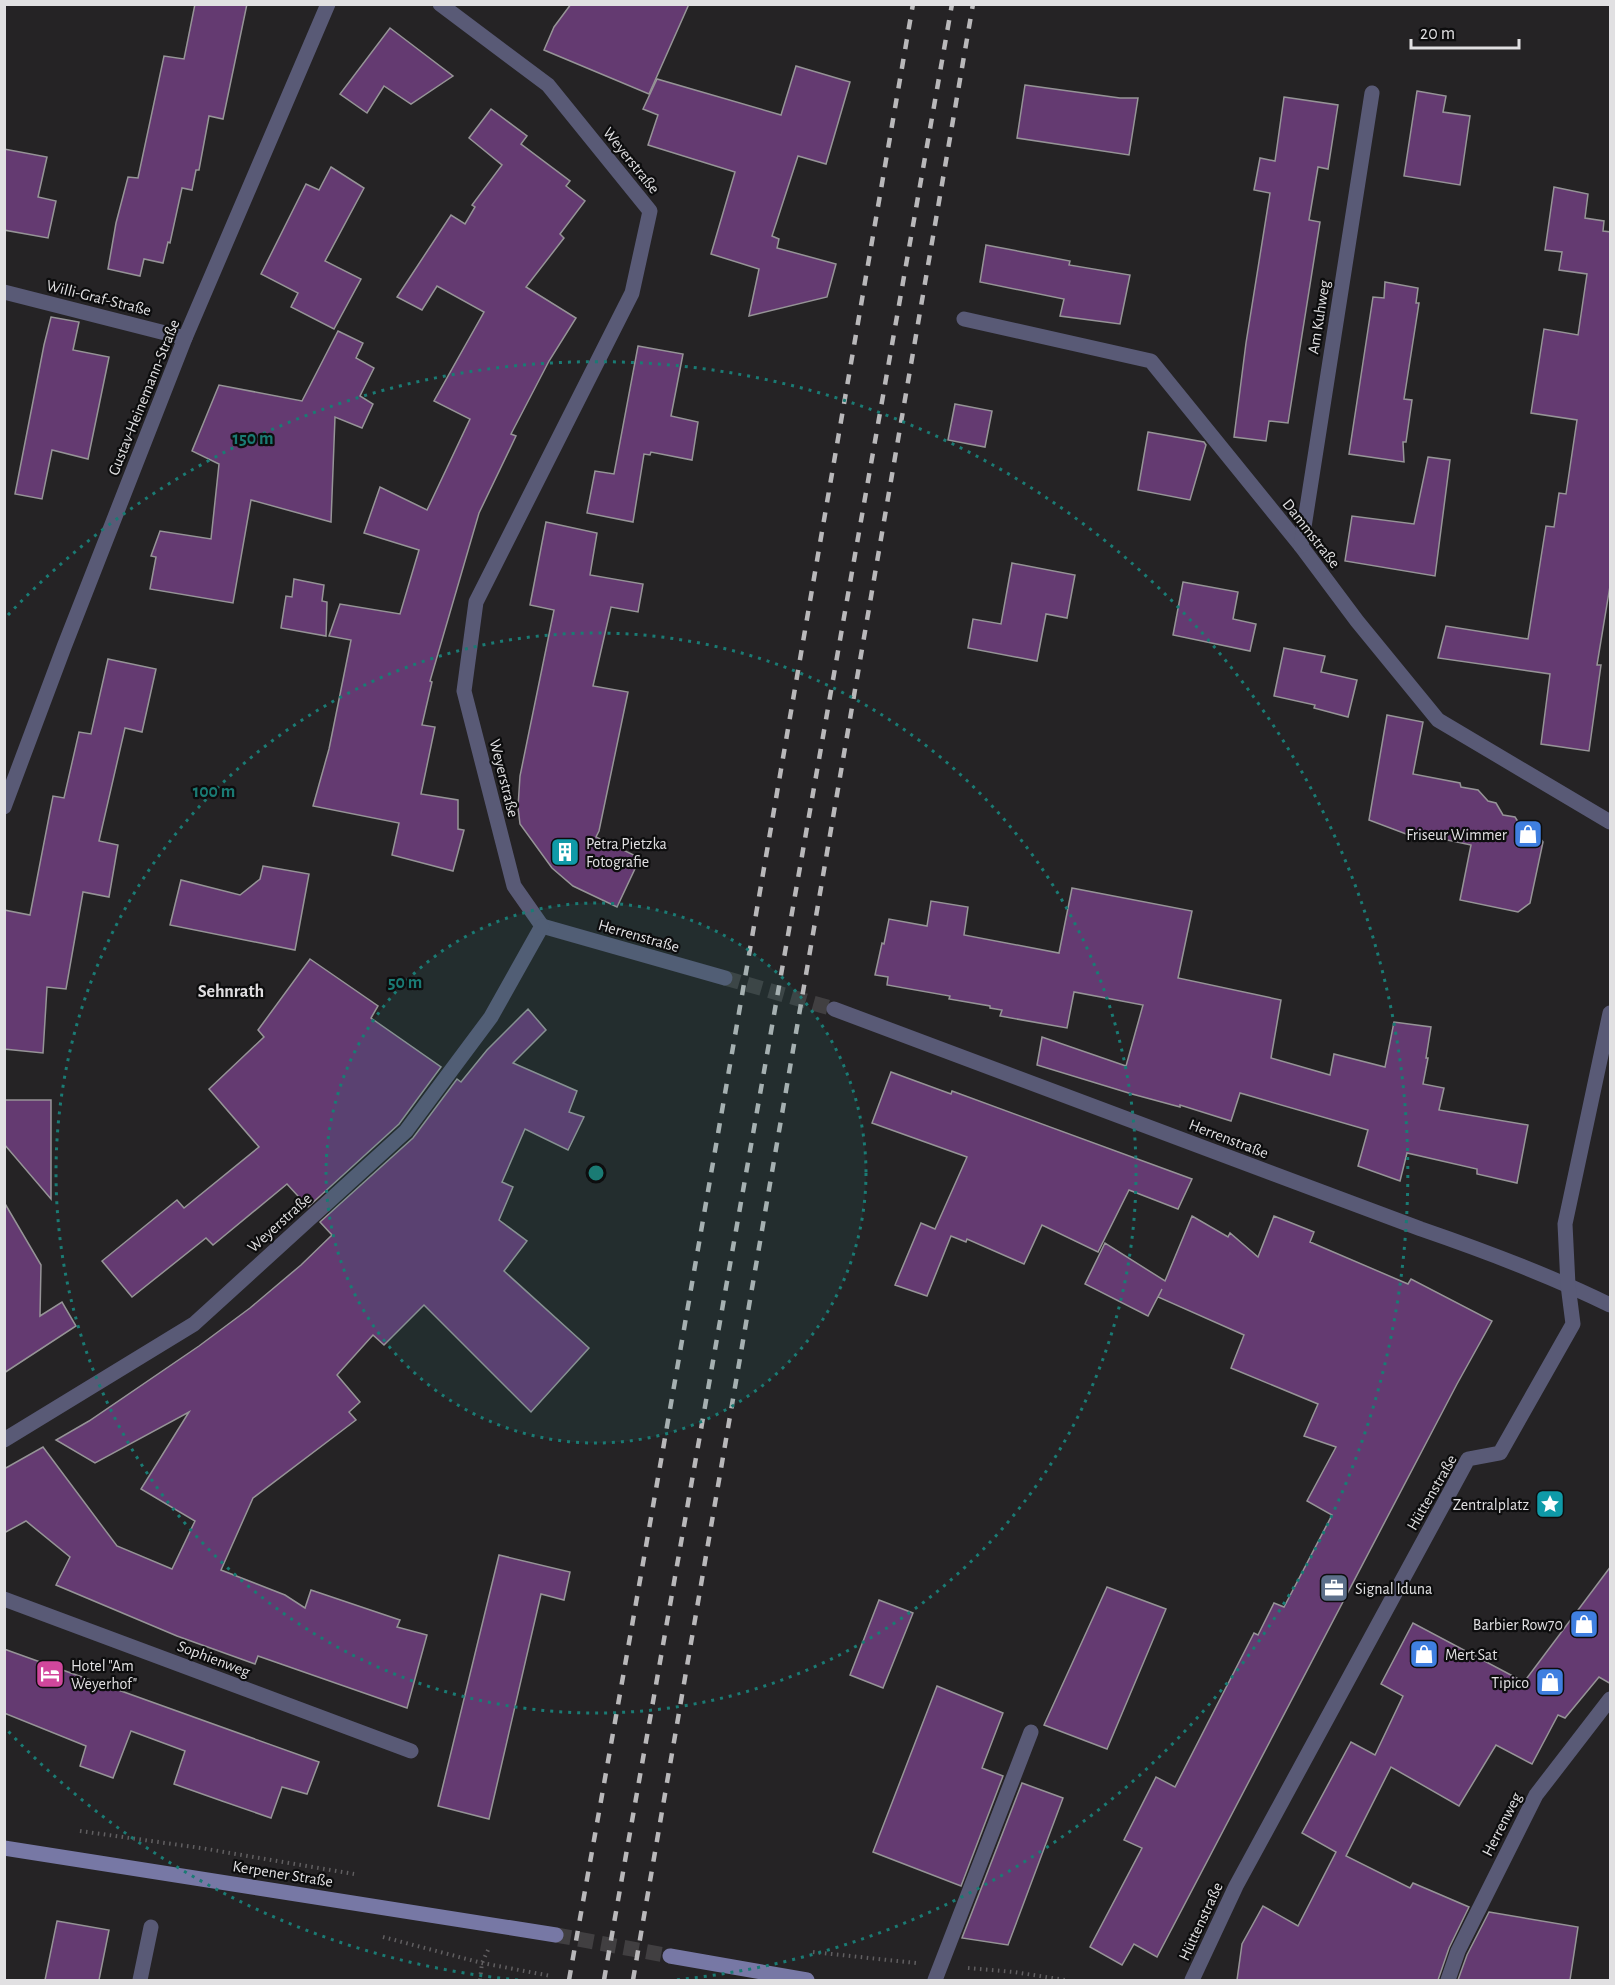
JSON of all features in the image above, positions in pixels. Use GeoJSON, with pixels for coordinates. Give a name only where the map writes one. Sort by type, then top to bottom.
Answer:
{"type":"FeatureCollection","features":[{"type":"Feature","properties":{"kind":"street","name":"Gustav-Heinemann-Straße"},"geometry":{"type":"LineString","coordinates":[[4,807],[185,338],[328,4]]}},
{"type":"Feature","properties":{"kind":"street","name":"Weyerstraße"},"geometry":{"type":"LineString","coordinates":[[4,1440],[194,1324],[406,1131],[491,1017],[542,926],[514,886],[464,691],[476,602],[632,293],[650,211],[548,85],[440,4]]}},
{"type":"Feature","properties":{"kind":"street","name":"Am Kuhweg"},"geometry":{"type":"LineString","coordinates":[[1301,546],[1372,93]]}},
{"type":"Feature","properties":{"kind":"street","name":"Willi-Graf-Straße"},"geometry":{"type":"LineString","coordinates":[[4,292],[185,338]]}},
{"type":"Feature","properties":{"kind":"street","name":"Dammstraße"},"geometry":{"type":"LineString","coordinates":[[964,319],[1151,361],[1438,720],[1611,822]]}},
{"type":"Feature","properties":{"kind":"street","name":"Herrenstraße"},"geometry":{"type":"LineString","coordinates":[[542,926],[726,978]]}},
{"type":"Feature","properties":{"kind":"street","name":"Herrenstraße"},"geometry":{"type":"LineString","coordinates":[[834,1009],[1481,1250],[1611,1305]]}},
{"type":"Feature","properties":{"kind":"street","name":"Hüttenstraße"},"geometry":{"type":"LineString","coordinates":[[1192,1980],[1236,1886],[1468,1460],[1500,1453],[1574,1324],[1568,1285],[1565,1224],[1611,1013]]}},
{"type":"Feature","properties":{"kind":"street","name":"Sophienweg"},"geometry":{"type":"LineString","coordinates":[[4,1599],[411,1751]]}},
{"type":"Feature","properties":{"kind":"street","name":"Herrenweg"},"geometry":{"type":"LineString","coordinates":[[1448,1980],[1458,1951],[1536,1795],[1611,1699]]}},
{"type":"Feature","properties":{"kind":"street"},"geometry":{"type":"LineString","coordinates":[[935,1980],[1031,1732]]}},
{"type":"Feature","properties":{"kind":"street","name":"Kerpener Straße"},"geometry":{"type":"LineString","coordinates":[[4,1848],[556,1935]]}},
{"type":"Feature","properties":{"kind":"street"},"geometry":{"type":"LineString","coordinates":[[140,1980],[151,1927]]}},
{"type":"Feature","properties":{"kind":"street"},"geometry":{"type":"LineString","coordinates":[[670,1956],[807,1980]]}},
{"type":"Feature","properties":{"kind":"path"},"geometry":{"type":"LineString","coordinates":[[807,1952],[1014,1972],[1065,1980]]}},
{"type":"Feature","properties":{"kind":"path"},"geometry":{"type":"LineString","coordinates":[[480,1980],[482,1963],[551,1976]]}},
{"type":"Feature","properties":{"kind":"building"},"geometry":{"type":"Polygon","coordinates":[[[195,4],[247,4],[223,119],[209,116],[199,170],[196,170],[192,190],[182,188],[170,243],[168,242],[163,263],[144,259],[140,276],[108,269],[116,223],[128,177],[138,178],[164,56],[184,59],[195,4]]]}},
{"type":"Feature","properties":{"kind":"building"},"geometry":{"type":"Polygon","coordinates":[[[571,4],[689,4],[649,94],[544,50],[554,27],[571,4]]]}},
{"type":"Feature","properties":{"kind":"building"},"geometry":{"type":"Polygon","coordinates":[[[390,28],[453,76],[411,104],[384,86],[367,113],[340,94],[390,28]]]}},
{"type":"Feature","properties":{"kind":"building"},"geometry":{"type":"Polygon","coordinates":[[[796,66],[850,82],[826,164],[798,156],[772,236],[779,239],[777,248],[836,264],[827,297],[749,316],[759,269],[711,254],[735,172],[648,145],[658,115],[643,109],[657,79],[781,115],[796,66]]]}},
{"type":"Feature","properties":{"kind":"building"},"geometry":{"type":"Polygon","coordinates":[[[1025,85],[1120,98],[1138,98],[1129,155],[1017,138],[1025,85]]]}},
{"type":"Feature","properties":{"kind":"building"},"geometry":{"type":"Polygon","coordinates":[[[1417,91],[1446,96],[1443,112],[1470,116],[1460,185],[1404,176],[1417,91]]]}},
{"type":"Feature","properties":{"kind":"building"},"geometry":{"type":"Polygon","coordinates":[[[1284,97],[1338,105],[1328,169],[1318,167],[1309,220],[1320,222],[1288,423],[1269,421],[1266,441],[1234,437],[1246,343],[1270,193],[1254,190],[1260,158],[1275,161],[1284,97]]]}},
{"type":"Feature","properties":{"kind":"building"},"geometry":{"type":"Polygon","coordinates":[[[491,109],[527,136],[521,144],[570,181],[566,186],[585,201],[560,234],[564,238],[526,287],[576,318],[549,361],[511,434],[516,436],[479,513],[430,681],[432,682],[422,725],[435,727],[421,794],[458,800],[458,829],[464,830],[453,871],[392,855],[399,823],[313,806],[329,749],[351,640],[329,636],[340,604],[400,614],[419,550],[364,533],[380,487],[427,510],[470,419],[434,401],[484,312],[437,286],[422,310],[397,297],[451,215],[465,224],[475,207],[472,205],[502,165],[469,138],[491,109]]]}},
{"type":"Feature","properties":{"kind":"building"},"geometry":{"type":"Polygon","coordinates":[[[4,149],[47,157],[38,197],[56,201],[48,238],[4,230],[4,149]]]}},
{"type":"Feature","properties":{"kind":"building"},"geometry":{"type":"Polygon","coordinates":[[[331,167],[364,188],[325,261],[361,279],[334,329],[291,307],[298,293],[261,274],[306,184],[319,190],[331,167]]]}},
{"type":"Feature","properties":{"kind":"building"},"geometry":{"type":"Polygon","coordinates":[[[1554,187],[1588,194],[1585,218],[1604,221],[1603,231],[1611,232],[1611,580],[1597,665],[1601,665],[1589,751],[1541,744],[1550,674],[1438,658],[1446,626],[1528,639],[1546,526],[1554,527],[1559,493],[1566,494],[1577,420],[1531,413],[1544,329],[1578,335],[1587,274],[1559,270],[1562,252],[1545,250],[1554,187]]]}},
{"type":"Feature","properties":{"kind":"building"},"geometry":{"type":"Polygon","coordinates":[[[986,245],[1070,261],[1069,265],[1130,275],[1120,324],[1060,316],[1064,299],[980,282],[986,245]]]}},
{"type":"Feature","properties":{"kind":"building"},"geometry":{"type":"Polygon","coordinates":[[[1385,282],[1418,288],[1416,303],[1419,303],[1404,399],[1412,400],[1406,442],[1403,442],[1404,462],[1349,454],[1373,297],[1384,298],[1385,282]]]}},
{"type":"Feature","properties":{"kind":"building"},"geometry":{"type":"Polygon","coordinates":[[[51,317],[79,322],[73,350],[109,357],[88,459],[52,450],[42,499],[15,494],[51,317]]]}},
{"type":"Feature","properties":{"kind":"building"},"geometry":{"type":"Polygon","coordinates":[[[338,331],[363,343],[356,358],[374,368],[360,396],[373,404],[362,428],[335,417],[331,522],[251,500],[233,603],[150,589],[156,557],[151,556],[160,531],[211,539],[219,464],[192,451],[219,385],[302,401],[338,331]]]}},
{"type":"Feature","properties":{"kind":"building"},"geometry":{"type":"Polygon","coordinates":[[[638,346],[683,354],[671,416],[698,422],[692,460],[651,452],[650,455],[644,454],[633,522],[587,513],[595,471],[614,474],[638,346]]]}},
{"type":"Feature","properties":{"kind":"building"},"geometry":{"type":"Polygon","coordinates":[[[955,404],[992,411],[985,447],[948,440],[955,404]]]}},
{"type":"Feature","properties":{"kind":"building"},"geometry":{"type":"Polygon","coordinates":[[[1148,432],[1204,442],[1206,445],[1190,500],[1138,490],[1148,432]]]}},
{"type":"Feature","properties":{"kind":"building"},"geometry":{"type":"Polygon","coordinates":[[[1428,457],[1450,460],[1435,576],[1345,561],[1352,516],[1414,524],[1428,457]]]}},
{"type":"Feature","properties":{"kind":"building"},"geometry":{"type":"Polygon","coordinates":[[[546,522],[597,533],[590,575],[643,584],[638,612],[611,607],[593,686],[628,692],[596,837],[640,858],[617,907],[573,886],[552,868],[520,824],[518,807],[520,776],[554,610],[530,605],[546,522]]]}},
{"type":"Feature","properties":{"kind":"building"},"geometry":{"type":"Polygon","coordinates":[[[1012,563],[1075,575],[1067,618],[1046,614],[1037,661],[968,648],[973,619],[1001,624],[1012,563]]]}},
{"type":"Feature","properties":{"kind":"building"},"geometry":{"type":"Polygon","coordinates":[[[294,579],[324,585],[322,601],[327,602],[326,636],[281,628],[286,596],[292,597],[294,579]]]}},
{"type":"Feature","properties":{"kind":"building"},"geometry":{"type":"Polygon","coordinates":[[[1183,582],[1238,592],[1233,619],[1256,624],[1250,651],[1173,635],[1183,582]]]}},
{"type":"Feature","properties":{"kind":"building"},"geometry":{"type":"Polygon","coordinates":[[[1284,648],[1325,656],[1321,672],[1357,680],[1348,717],[1314,708],[1315,705],[1274,696],[1284,648]]]}},
{"type":"Feature","properties":{"kind":"building"},"geometry":{"type":"Polygon","coordinates":[[[108,659],[156,669],[142,732],[125,728],[99,841],[118,845],[109,897],[83,892],[66,989],[47,987],[43,1053],[4,1049],[4,910],[30,915],[53,796],[64,798],[79,732],[91,734],[108,659]]]}},
{"type":"Feature","properties":{"kind":"building"},"geometry":{"type":"Polygon","coordinates":[[[1387,715],[1423,722],[1413,774],[1460,783],[1461,787],[1478,790],[1488,801],[1496,803],[1503,815],[1515,817],[1522,828],[1534,830],[1543,842],[1530,903],[1518,912],[1460,900],[1471,845],[1424,835],[1414,837],[1369,820],[1387,715]]]}},
{"type":"Feature","properties":{"kind":"building"},"geometry":{"type":"Polygon","coordinates":[[[263,866],[309,874],[295,950],[170,925],[181,880],[240,895],[260,879],[263,866]]]}},
{"type":"Feature","properties":{"kind":"building"},"geometry":{"type":"Polygon","coordinates":[[[1072,888],[1192,911],[1178,978],[1281,1000],[1271,1058],[1330,1075],[1334,1054],[1385,1067],[1394,1022],[1431,1027],[1423,1084],[1444,1088],[1439,1110],[1528,1125],[1517,1183],[1477,1174],[1477,1169],[1407,1153],[1400,1181],[1358,1166],[1368,1130],[1240,1093],[1231,1121],[1037,1065],[1042,1037],[1126,1066],[1143,1005],[1074,992],[1067,1028],[1000,1016],[1002,1010],[949,999],[950,996],[887,985],[888,977],[875,975],[889,919],[927,926],[931,901],[968,907],[964,935],[1059,953],[1072,888]]]}},
{"type":"Feature","properties":{"kind":"building"},"geometry":{"type":"Polygon","coordinates":[[[310,959],[378,1006],[371,1018],[441,1067],[399,1124],[308,1207],[287,1184],[213,1245],[206,1238],[132,1297],[102,1261],[177,1200],[184,1208],[259,1147],[209,1089],[264,1037],[258,1030],[310,959]]]}},
{"type":"Feature","properties":{"kind":"building"},"geometry":{"type":"Polygon","coordinates":[[[528,1009],[546,1030],[513,1063],[577,1091],[569,1112],[584,1117],[568,1150],[525,1129],[502,1182],[513,1187],[499,1220],[527,1241],[504,1271],[589,1348],[531,1412],[424,1305],[384,1345],[373,1335],[337,1375],[360,1402],[349,1412],[356,1420],[253,1498],[221,1570],[285,1595],[305,1608],[311,1590],[400,1620],[397,1627],[427,1635],[407,1708],[258,1656],[255,1664],[177,1636],[56,1585],[70,1557],[26,1521],[4,1533],[4,1469],[43,1447],[117,1546],[172,1569],[195,1521],[141,1489],[189,1412],[95,1463],[56,1440],[89,1421],[199,1346],[250,1308],[301,1265],[332,1235],[320,1222],[413,1138],[457,1079],[461,1082],[487,1050],[528,1009]]]}},
{"type":"Feature","properties":{"kind":"building"},"geometry":{"type":"Polygon","coordinates":[[[891,1072],[951,1094],[952,1091],[1192,1179],[1178,1209],[1129,1190],[1098,1252],[1042,1225],[1024,1264],[967,1239],[966,1242],[951,1236],[927,1296],[895,1285],[921,1223],[935,1229],[967,1157],[872,1123],[891,1072]]]}},
{"type":"Feature","properties":{"kind":"building"},"geometry":{"type":"Polygon","coordinates":[[[4,1100],[51,1100],[51,1199],[4,1144],[4,1100]]]}},
{"type":"Feature","properties":{"kind":"building"},"geometry":{"type":"Polygon","coordinates":[[[4,1202],[41,1265],[40,1316],[62,1302],[76,1326],[4,1373],[4,1202]]]}},
{"type":"Feature","properties":{"kind":"building"},"geometry":{"type":"Polygon","coordinates":[[[1192,1216],[1228,1237],[1230,1233],[1258,1257],[1274,1216],[1314,1232],[1310,1242],[1408,1284],[1411,1279],[1492,1321],[1157,1957],[1134,1944],[1122,1965],[1090,1947],[1142,1848],[1124,1840],[1156,1777],[1175,1787],[1254,1633],[1258,1635],[1274,1603],[1284,1607],[1332,1515],[1307,1501],[1336,1447],[1304,1436],[1318,1404],[1231,1368],[1244,1335],[1158,1297],[1162,1289],[1148,1316],[1085,1284],[1105,1243],[1165,1281],[1192,1216]]]}},
{"type":"Feature","properties":{"kind":"building"},"geometry":{"type":"Polygon","coordinates":[[[499,1555],[570,1572],[564,1600],[541,1594],[489,1819],[438,1806],[499,1555]]]}},
{"type":"Feature","properties":{"kind":"building"},"geometry":{"type":"Polygon","coordinates":[[[1611,1566],[1611,1684],[1599,1677],[1565,1718],[1558,1715],[1532,1764],[1496,1745],[1459,1806],[1391,1767],[1346,1856],[1410,1888],[1413,1883],[1469,1907],[1449,1948],[1438,1980],[1237,1980],[1242,1944],[1263,1906],[1298,1926],[1336,1852],[1302,1833],[1351,1742],[1375,1755],[1403,1696],[1381,1684],[1413,1623],[1524,1682],[1611,1566]]]}},
{"type":"Feature","properties":{"kind":"building"},"geometry":{"type":"Polygon","coordinates":[[[1107,1587],[1166,1609],[1107,1749],[1044,1725],[1107,1587]]]}},
{"type":"Feature","properties":{"kind":"building"},"geometry":{"type":"Polygon","coordinates":[[[879,1600],[913,1613],[883,1688],[850,1675],[879,1600]]]}},
{"type":"Feature","properties":{"kind":"building"},"geometry":{"type":"Polygon","coordinates":[[[4,1649],[319,1762],[307,1794],[282,1787],[271,1818],[174,1784],[185,1751],[131,1731],[113,1778],[80,1766],[86,1746],[4,1713],[4,1649]]]}},
{"type":"Feature","properties":{"kind":"building"},"geometry":{"type":"Polygon","coordinates":[[[937,1686],[1003,1713],[982,1768],[1003,1776],[961,1886],[873,1852],[937,1686]]]}},
{"type":"Feature","properties":{"kind":"building"},"geometry":{"type":"Polygon","coordinates":[[[1022,1783],[1063,1798],[1008,1945],[962,1938],[1022,1783]]]}},
{"type":"Feature","properties":{"kind":"building"},"geometry":{"type":"Polygon","coordinates":[[[1489,1912],[1578,1927],[1570,1980],[1458,1980],[1467,1955],[1489,1912]]]}},
{"type":"Feature","properties":{"kind":"building"},"geometry":{"type":"Polygon","coordinates":[[[57,1921],[109,1930],[99,1980],[45,1980],[57,1921]]]}},
{"type":"Feature","properties":{"kind":"tunnel"},"geometry":{"type":"LineString","coordinates":[[725,978],[834,1009]]}},
{"type":"Feature","properties":{"kind":"tunnel"},"geometry":{"type":"LineString","coordinates":[[556,1935],[670,1956]]}},
{"type":"Feature","properties":{"kind":"railway"},"geometry":{"type":"LineString","coordinates":[[569,1980],[700,1239],[913,4]]}},
{"type":"Feature","properties":{"kind":"railway"},"geometry":{"type":"LineString","coordinates":[[604,1980],[952,4]]}},
{"type":"Feature","properties":{"kind":"railway"},"geometry":{"type":"LineString","coordinates":[[633,1980],[973,4]]}},
{"type":"Feature","properties":{"kind":"place","name":"Friseur Wimmer"},"geometry":{"type":"Point","coordinates":[1528,834]}},
{"type":"Feature","properties":{"kind":"place","name":"Petra Pietzka Fotografie"},"geometry":{"type":"Point","coordinates":[565,852]}},
{"type":"Feature","properties":{"kind":"place","name":"Zentralplatz"},"geometry":{"type":"Point","coordinates":[1550,1504]}},
{"type":"Feature","properties":{"kind":"place","name":"Signal Iduna"},"geometry":{"type":"Point","coordinates":[1334,1588]}},
{"type":"Feature","properties":{"kind":"place","name":"Barbier Row70"},"geometry":{"type":"Point","coordinates":[1584,1624]}},
{"type":"Feature","properties":{"kind":"place","name":"Mert Sat"},"geometry":{"type":"Point","coordinates":[1424,1654]}},
{"type":"Feature","properties":{"kind":"place","name":"Hotel \"Am Weyerhof\""},"geometry":{"type":"Point","coordinates":[50,1674]}},
{"type":"Feature","properties":{"kind":"place","name":"Tipico"},"geometry":{"type":"Point","coordinates":[1550,1682]}},
{"type":"Feature","properties":{"kind":"district","name":"Sehnrath"},"geometry":{"type":"Point","coordinates":[231,991]}}]}
